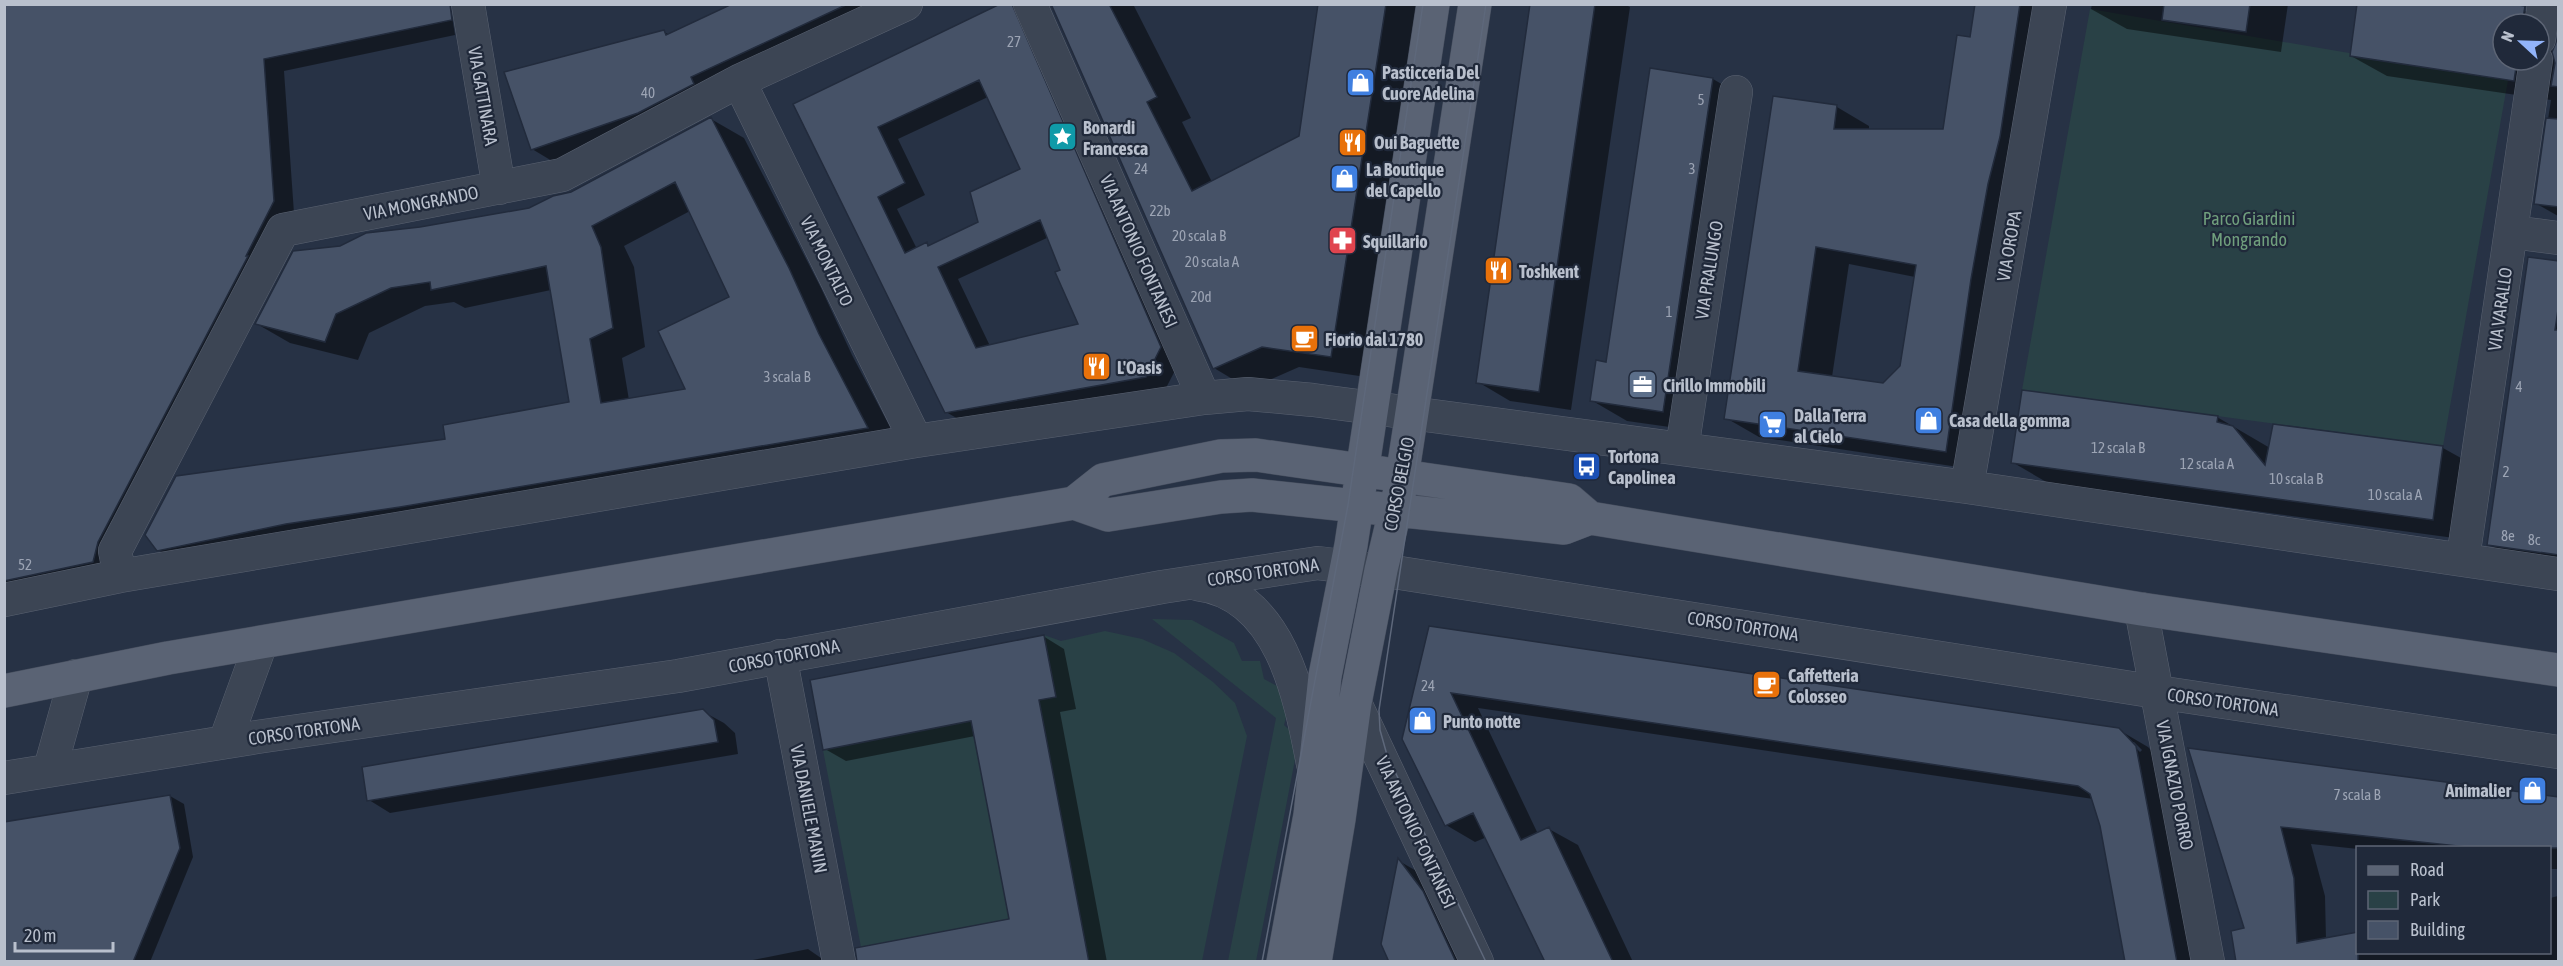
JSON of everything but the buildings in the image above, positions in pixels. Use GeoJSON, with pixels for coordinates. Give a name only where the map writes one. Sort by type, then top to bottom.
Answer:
{"type":"FeatureCollection","features":[{"type":"Feature","properties":{"kind":"main road","name":"CORSO BELGIO"},"geometry":{"type":"LineString","coordinates":[[1283,962],[1310,815],[1326,676],[1348,565],[1433,4]]}},
{"type":"Feature","properties":{"kind":"main road","name":"CORSO BELGIO"},"geometry":{"type":"LineString","coordinates":[[1315,962],[1339,819],[1355,703],[1402,476],[1475,4]]}},
{"type":"Feature","properties":{"kind":"main road"},"geometry":{"type":"LineString","coordinates":[[4,691],[261,643],[1074,503],[1103,480],[1221,456],[1256,455],[1569,500],[1590,518]]}},
{"type":"Feature","properties":{"kind":"main road"},"geometry":{"type":"LineString","coordinates":[[1074,503],[1108,515],[1164,508],[1221,497],[1252,495],[1564,528],[1590,518],[2141,609],[2559,670]]}},
{"type":"Feature","properties":{"kind":"street","name":"VIA GATTINARA"},"geometry":{"type":"LineString","coordinates":[[468,4],[499,188]]}},
{"type":"Feature","properties":{"kind":"street","name":"VIA MONGRANDO"},"geometry":{"type":"LineString","coordinates":[[120,576],[115,551],[283,230],[562,175],[739,81],[906,4]]}},
{"type":"Feature","properties":{"kind":"street","name":"VIA ANTONIO FONTANESI"},"geometry":{"type":"LineString","coordinates":[[1030,4],[1204,398]]}},
{"type":"Feature","properties":{"kind":"street","name":"VIA OROPA"},"geometry":{"type":"LineString","coordinates":[[1967,487],[2050,4]]}},
{"type":"Feature","properties":{"kind":"street","name":"VIA VARALLO"},"geometry":{"type":"LineString","coordinates":[[2463,558],[2534,72]]}},
{"type":"Feature","properties":{"kind":"street","name":"VIA MONTALTO"},"geometry":{"type":"LineString","coordinates":[[739,81],[916,441]]}},
{"type":"Feature","properties":{"kind":"street","name":"VIA PRALUNGO"},"geometry":{"type":"LineString","coordinates":[[1682,449],[1736,92]]}},
{"type":"Feature","properties":{"kind":"street"},"geometry":{"type":"LineString","coordinates":[[2511,232],[2559,237]]}},
{"type":"Feature","properties":{"kind":"street"},"geometry":{"type":"LineString","coordinates":[[4,600],[120,576],[916,441],[1204,398],[1248,394],[1296,398],[1967,487],[2463,558],[2559,574]]}},
{"type":"Feature","properties":{"kind":"street","name":"CORSO TORTONA"},"geometry":{"type":"LineString","coordinates":[[4,778],[225,742],[678,676],[780,656],[1318,562],[2559,752]]}},
{"type":"Feature","properties":{"kind":"street"},"geometry":{"type":"LineString","coordinates":[[1190,583],[1211,586],[1238,598],[1267,627],[1294,679],[1314,774]]}},
{"type":"Feature","properties":{"kind":"street","name":"VIA IGNAZIO PORRO"},"geometry":{"type":"LineString","coordinates":[[2141,609],[2208,962]]}},
{"type":"Feature","properties":{"kind":"street"},"geometry":{"type":"LineString","coordinates":[[225,742],[261,643]]}},
{"type":"Feature","properties":{"kind":"street","name":"VIA DANIELE MANIN"},"geometry":{"type":"LineString","coordinates":[[780,656],[839,962]]}},
{"type":"Feature","properties":{"kind":"street"},"geometry":{"type":"LineString","coordinates":[[51,769],[76,676]]}},
{"type":"Feature","properties":{"kind":"street","name":"VIA ANTONIO FONTANESI"},"geometry":{"type":"LineString","coordinates":[[1355,703],[1476,962]]}},
{"type":"Feature","properties":{"kind":"green space","name":"Parco Giardini Mongrando"},"geometry":{"type":"Polygon","coordinates":[[[2090,9],[2508,80],[2443,446],[2022,390],[2090,9]]]}},
{"type":"Feature","properties":{"kind":"green space"},"geometry":{"type":"Polygon","coordinates":[[[1152,619],[1192,620],[1234,643],[1242,661],[1260,661],[1264,679],[1277,686],[1289,706],[1284,725],[1299,739],[1256,961],[1228,961],[1276,718],[1152,619]]]}},
{"type":"Feature","properties":{"kind":"green space"},"geometry":{"type":"Polygon","coordinates":[[[1105,631],[1142,639],[1174,653],[1213,682],[1235,703],[1247,736],[1202,961],[1089,961],[1039,700],[1056,697],[1044,635],[1061,641],[1105,631]]]}},
{"type":"Feature","properties":{"kind":"green space"},"geometry":{"type":"Polygon","coordinates":[[[969,712],[1009,919],[861,947],[823,750],[969,712]]]}},
{"type":"Feature","properties":{"kind":"tram line"},"geometry":{"type":"LineString","coordinates":[[1262,962],[1348,505],[1423,4]]}},
{"type":"Feature","properties":{"kind":"tram line"},"geometry":{"type":"LineString","coordinates":[[1486,4],[1379,710],[1380,730],[1387,755],[1486,962]]}},
{"type":"Feature","properties":{"kind":"place","name":"Pasticceria Del Cuore Adelina"},"geometry":{"type":"Point","coordinates":[1361,82]}},
{"type":"Feature","properties":{"kind":"place","name":"Bonardi Francesca"},"geometry":{"type":"Point","coordinates":[1062,137]}},
{"type":"Feature","properties":{"kind":"place","name":"Oui Baguette"},"geometry":{"type":"Point","coordinates":[1353,142]}},
{"type":"Feature","properties":{"kind":"place","name":"La Boutique del Capello"},"geometry":{"type":"Point","coordinates":[1345,179]}},
{"type":"Feature","properties":{"kind":"place","name":"Squillario"},"geometry":{"type":"Point","coordinates":[1342,241]}},
{"type":"Feature","properties":{"kind":"place","name":"Toshkent"},"geometry":{"type":"Point","coordinates":[1498,271]}},
{"type":"Feature","properties":{"kind":"place","name":"Fiorio dal 1780"},"geometry":{"type":"Point","coordinates":[1304,339]}},
{"type":"Feature","properties":{"kind":"place","name":"L'Oasis"},"geometry":{"type":"Point","coordinates":[1096,367]}},
{"type":"Feature","properties":{"kind":"place","name":"Cirillo Immobili"},"geometry":{"type":"Point","coordinates":[1642,385]}},
{"type":"Feature","properties":{"kind":"place","name":"Casa della gomma"},"geometry":{"type":"Point","coordinates":[1928,420]}},
{"type":"Feature","properties":{"kind":"place","name":"Dalla Terra al Cielo"},"geometry":{"type":"Point","coordinates":[1773,425]}},
{"type":"Feature","properties":{"kind":"place","name":"Tortona Capolinea"},"geometry":{"type":"Point","coordinates":[1587,466]}},
{"type":"Feature","properties":{"kind":"place","name":"Caffetteria Colosseo"},"geometry":{"type":"Point","coordinates":[1767,685]}},
{"type":"Feature","properties":{"kind":"place","name":"Punto notte"},"geometry":{"type":"Point","coordinates":[1422,721]}},
{"type":"Feature","properties":{"kind":"place","name":"Animalier"},"geometry":{"type":"Point","coordinates":[2532,790]}}]}
